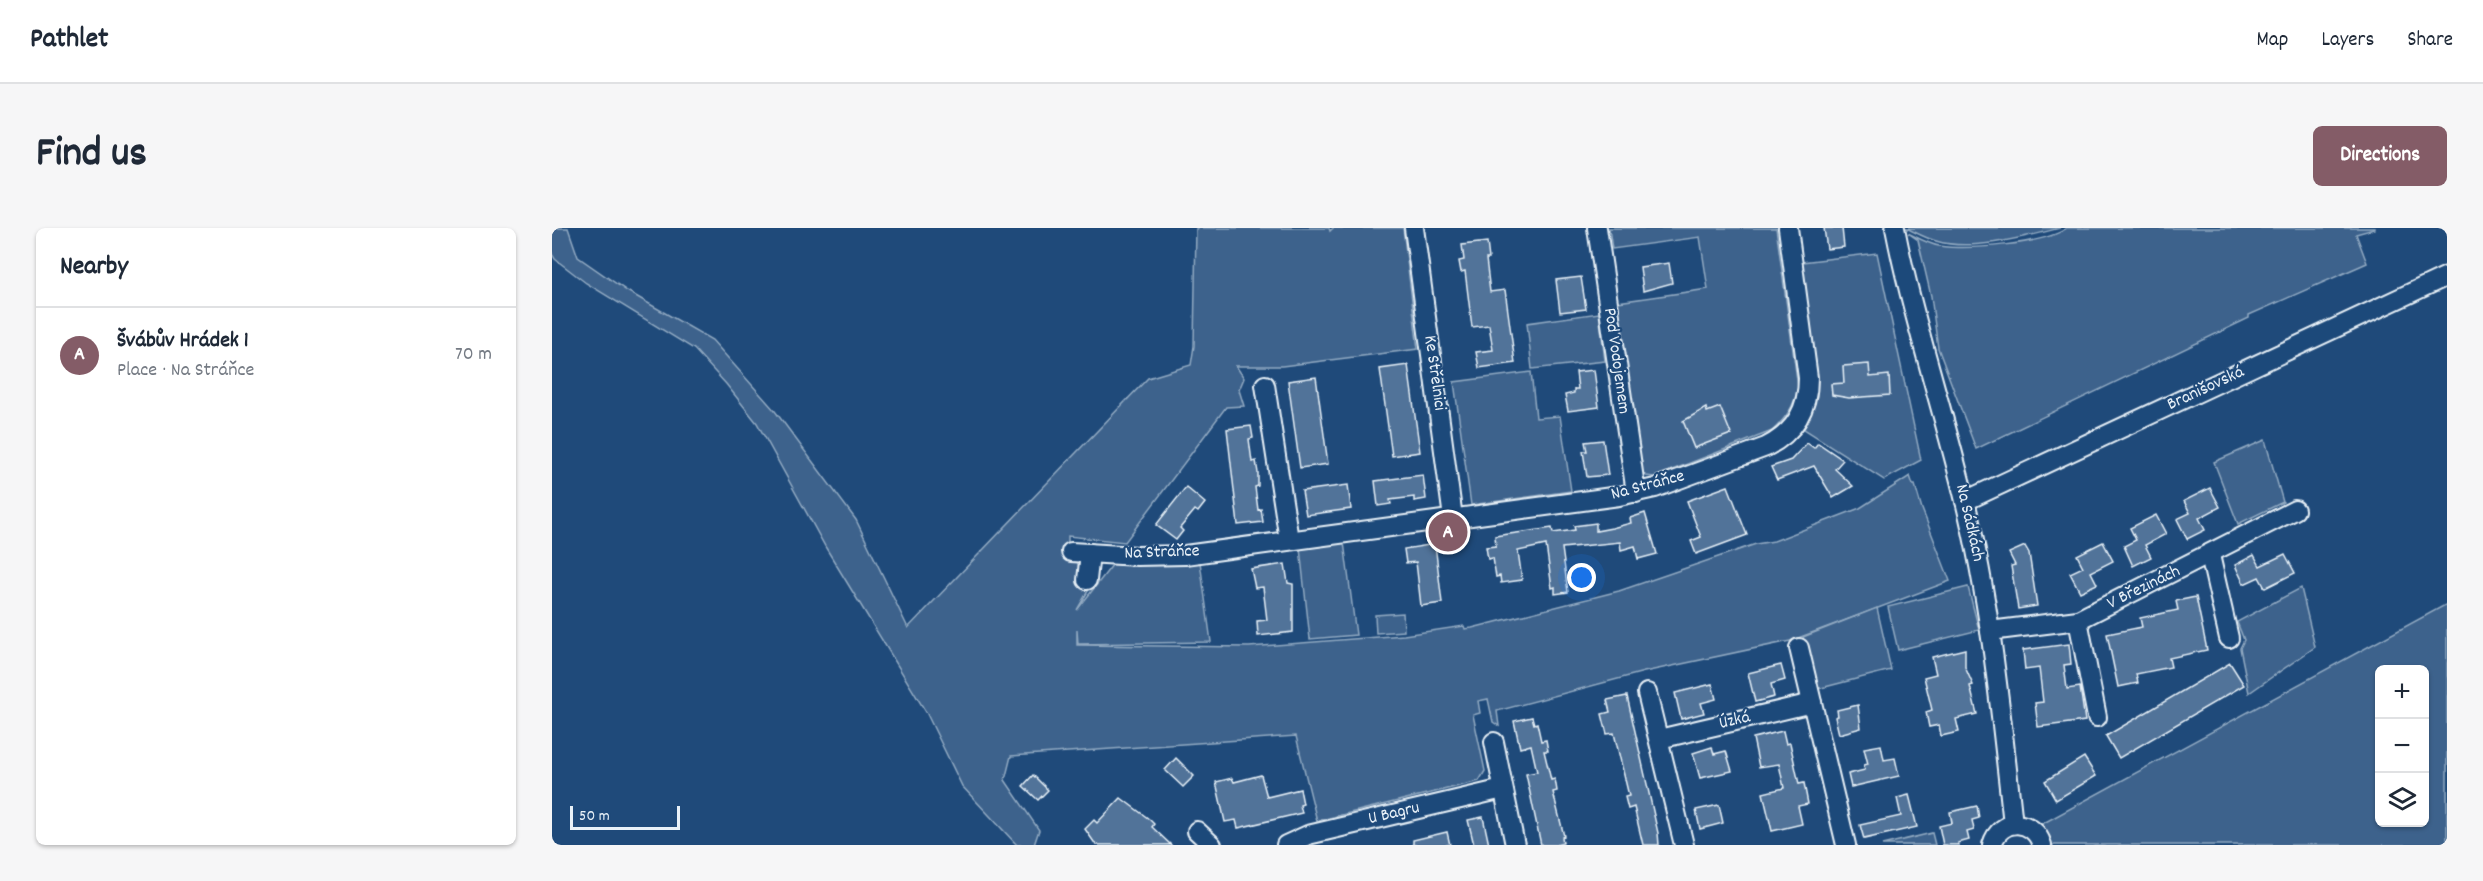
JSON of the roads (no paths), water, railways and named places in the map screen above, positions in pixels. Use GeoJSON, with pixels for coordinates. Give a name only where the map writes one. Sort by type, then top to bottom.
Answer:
{"type":"FeatureCollection","features":[{"type":"Feature","properties":{"kind":"street","name":"Ke Střelnici"},"geometry":{"type":"LineString","coordinates":[[1414,228],[1453,518]]}},
{"type":"Feature","properties":{"kind":"street","name":"Pod Vodojemem"},"geometry":{"type":"LineString","coordinates":[[1597,228],[1636,493]]}},
{"type":"Feature","properties":{"kind":"street","name":"Na Stráňce"},"geometry":{"type":"LineString","coordinates":[[1071,552],[1185,555],[1636,493],[1766,447],[1779,440],[1799,419],[1808,393],[1808,378],[1788,228]]}},
{"type":"Feature","properties":{"kind":"street","name":"Na Sádkách"},"geometry":{"type":"LineString","coordinates":[[1895,228],[1905,277],[1965,501],[1990,631],[2013,824]]}},
{"type":"Feature","properties":{"kind":"street","name":"Branišovská"},"geometry":{"type":"LineString","coordinates":[[1965,501],[2447,276]]}},
{"type":"Feature","properties":{"kind":"street"},"geometry":{"type":"LineString","coordinates":[[1265,385],[1289,540]]}},
{"type":"Feature","properties":{"kind":"street","name":"V Březinách"},"geometry":{"type":"LineString","coordinates":[[1990,631],[2078,620],[2295,510]]}},
{"type":"Feature","properties":{"kind":"street"},"geometry":{"type":"LineString","coordinates":[[1087,580],[1090,553]]}},
{"type":"Feature","properties":{"kind":"street"},"geometry":{"type":"LineString","coordinates":[[2210,555],[2229,638]]}},
{"type":"Feature","properties":{"kind":"street"},"geometry":{"type":"LineString","coordinates":[[2078,620],[2097,717]]}},
{"type":"Feature","properties":{"kind":"street"},"geometry":{"type":"LineString","coordinates":[[1799,648],[1846,845]]}},
{"type":"Feature","properties":{"kind":"street"},"geometry":{"type":"LineString","coordinates":[[1647,693],[1684,845]]}},
{"type":"Feature","properties":{"kind":"street","name":"Úzká"},"geometry":{"type":"LineString","coordinates":[[1659,739],[1812,703]]}},
{"type":"Feature","properties":{"kind":"street"},"geometry":{"type":"LineString","coordinates":[[1494,742],[1515,845]]}},
{"type":"Feature","properties":{"kind":"street","name":"U Bagru"},"geometry":{"type":"LineString","coordinates":[[1286,845],[1308,835],[1503,789]]}},
{"type":"Feature","properties":{"kind":"street"},"geometry":{"type":"LineString","coordinates":[[1992,845],[2000,830],[2013,824],[2028,826],[2035,831],[2042,845]]}},
{"type":"Feature","properties":{"kind":"street"},"geometry":{"type":"LineString","coordinates":[[1197,831],[1212,845]]}},
{"type":"Feature","properties":{"kind":"place","name":"Švábův Hrádek 1"},"geometry":{"type":"Point","coordinates":[1448,532]}}]}
